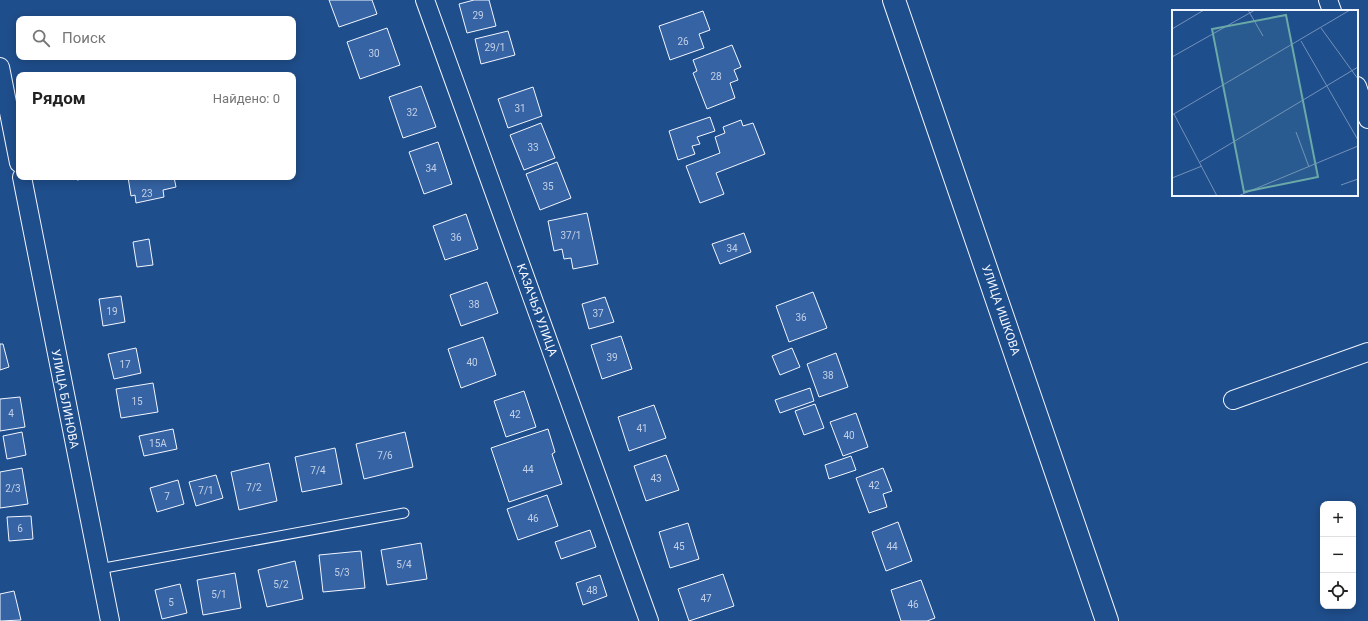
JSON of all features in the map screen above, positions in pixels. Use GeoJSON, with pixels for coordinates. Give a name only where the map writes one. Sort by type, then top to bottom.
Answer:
{"type":"FeatureCollection","features":[{"type":"Feature","properties":{"kind":"street","name":"КАЗАЧЬЯ УЛИЦА"},"geometry":{"type":"LineString","coordinates":[[425,0],[649,621]]}},
{"type":"Feature","properties":{"kind":"street","name":"УЛИЦА ИШКОВА"},"geometry":{"type":"LineString","coordinates":[[894,0],[1107,621]]}},
{"type":"Feature","properties":{"kind":"street"},"geometry":{"type":"LineString","coordinates":[[1328,0],[1332,10]]}},
{"type":"Feature","properties":{"kind":"street"},"geometry":{"type":"LineString","coordinates":[[0,67],[16,148]]}},
{"type":"Feature","properties":{"kind":"street"},"geometry":{"type":"LineString","coordinates":[[1358,89],[1368,119]]}},
{"type":"Feature","properties":{"kind":"street","name":"УЛИЦА БЛИНОВА"},"geometry":{"type":"LineString","coordinates":[[23,180],[110,621]]}},
{"type":"Feature","properties":{"kind":"street"},"geometry":{"type":"LineString","coordinates":[[1233,400],[1368,352]]}},
{"type":"Feature","properties":{"kind":"lane"},"geometry":{"type":"LineString","coordinates":[[99,569],[404,513]]}},
{"type":"Feature","properties":{"kind":"building"},"geometry":{"type":"Polygon","coordinates":[[[329,0],[372,0],[377,14],[339,27],[329,0]]]}},
{"type":"Feature","properties":{"kind":"building"},"geometry":{"type":"Polygon","coordinates":[[[474,0],[489,0],[496,26],[467,33],[459,4],[474,0]]]}},
{"type":"Feature","properties":{"kind":"building"},"geometry":{"type":"Polygon","coordinates":[[[703,11],[710,30],[699,34],[704,48],[670,60],[659,26],[703,11]]]}},
{"type":"Feature","properties":{"kind":"building"},"geometry":{"type":"Polygon","coordinates":[[[387,28],[400,65],[360,79],[347,42],[387,28]]]}},
{"type":"Feature","properties":{"kind":"building"},"geometry":{"type":"Polygon","coordinates":[[[508,31],[515,55],[481,64],[475,39],[508,31]]]}},
{"type":"Feature","properties":{"kind":"building"},"geometry":{"type":"Polygon","coordinates":[[[732,45],[741,67],[734,70],[738,80],[730,83],[735,98],[707,109],[693,73],[697,71],[693,60],[732,45]]]}},
{"type":"Feature","properties":{"kind":"building"},"geometry":{"type":"Polygon","coordinates":[[[421,86],[436,127],[403,138],[389,97],[421,86]]]}},
{"type":"Feature","properties":{"kind":"building"},"geometry":{"type":"Polygon","coordinates":[[[533,87],[542,116],[508,128],[498,99],[533,87]]]}},
{"type":"Feature","properties":{"kind":"building"},"geometry":{"type":"Polygon","coordinates":[[[710,117],[715,131],[697,137],[700,144],[692,146],[695,154],[678,160],[669,131],[710,117]]]}},
{"type":"Feature","properties":{"kind":"building"},"geometry":{"type":"Polygon","coordinates":[[[741,120],[743,126],[753,123],[765,154],[716,173],[724,194],[700,203],[686,166],[720,153],[715,137],[725,133],[723,127],[741,120]]]}},
{"type":"Feature","properties":{"kind":"building"},"geometry":{"type":"Polygon","coordinates":[[[541,123],[555,158],[524,170],[510,135],[541,123]]]}},
{"type":"Feature","properties":{"kind":"building"},"geometry":{"type":"Polygon","coordinates":[[[438,142],[452,184],[424,194],[409,152],[438,142]]]}},
{"type":"Feature","properties":{"kind":"building"},"geometry":{"type":"Polygon","coordinates":[[[557,162],[571,198],[540,210],[526,174],[557,162]]]}},
{"type":"Feature","properties":{"kind":"building"},"geometry":{"type":"Polygon","coordinates":[[[128,180],[175,180],[176,187],[163,190],[164,197],[136,203],[135,195],[131,196],[128,180]]]}},
{"type":"Feature","properties":{"kind":"building"},"geometry":{"type":"Polygon","coordinates":[[[587,213],[598,264],[573,269],[571,258],[564,259],[562,249],[554,251],[548,221],[587,213]]]}},
{"type":"Feature","properties":{"kind":"building"},"geometry":{"type":"Polygon","coordinates":[[[466,214],[478,249],[445,260],[433,226],[466,214]]]}},
{"type":"Feature","properties":{"kind":"building"},"geometry":{"type":"Polygon","coordinates":[[[744,233],[751,252],[720,264],[712,244],[744,233]]]}},
{"type":"Feature","properties":{"kind":"building"},"geometry":{"type":"Polygon","coordinates":[[[149,239],[153,265],[137,267],[133,242],[149,239]]]}},
{"type":"Feature","properties":{"kind":"building"},"geometry":{"type":"Polygon","coordinates":[[[487,282],[498,313],[461,326],[450,295],[487,282]]]}},
{"type":"Feature","properties":{"kind":"building"},"geometry":{"type":"Polygon","coordinates":[[[813,292],[827,328],[789,342],[776,306],[813,292]]]}},
{"type":"Feature","properties":{"kind":"building"},"geometry":{"type":"Polygon","coordinates":[[[121,296],[125,322],[103,326],[99,299],[121,296]]]}},
{"type":"Feature","properties":{"kind":"building"},"geometry":{"type":"Polygon","coordinates":[[[605,297],[614,322],[589,329],[582,304],[605,297]]]}},
{"type":"Feature","properties":{"kind":"building"},"geometry":{"type":"Polygon","coordinates":[[[621,336],[632,369],[602,379],[591,345],[621,336]]]}},
{"type":"Feature","properties":{"kind":"building"},"geometry":{"type":"Polygon","coordinates":[[[483,337],[496,375],[461,388],[448,349],[483,337]]]}},
{"type":"Feature","properties":{"kind":"building"},"geometry":{"type":"Polygon","coordinates":[[[0,344],[3,344],[9,367],[0,370],[0,344]]]}},
{"type":"Feature","properties":{"kind":"building"},"geometry":{"type":"Polygon","coordinates":[[[136,348],[141,373],[114,379],[108,354],[136,348]]]}},
{"type":"Feature","properties":{"kind":"building"},"geometry":{"type":"Polygon","coordinates":[[[792,348],[800,367],[780,375],[772,356],[792,348]]]}},
{"type":"Feature","properties":{"kind":"building"},"geometry":{"type":"Polygon","coordinates":[[[836,353],[848,387],[819,397],[807,364],[836,353]]]}},
{"type":"Feature","properties":{"kind":"building"},"geometry":{"type":"Polygon","coordinates":[[[153,383],[158,412],[121,418],[116,389],[153,383]]]}},
{"type":"Feature","properties":{"kind":"building"},"geometry":{"type":"Polygon","coordinates":[[[810,388],[814,401],[780,413],[775,400],[810,388]]]}},
{"type":"Feature","properties":{"kind":"building"},"geometry":{"type":"Polygon","coordinates":[[[524,391],[536,427],[506,437],[494,401],[524,391]]]}},
{"type":"Feature","properties":{"kind":"building"},"geometry":{"type":"Polygon","coordinates":[[[20,397],[25,427],[0,431],[0,399],[20,397]]]}},
{"type":"Feature","properties":{"kind":"building"},"geometry":{"type":"Polygon","coordinates":[[[815,404],[824,428],[804,435],[795,411],[815,404]]]}},
{"type":"Feature","properties":{"kind":"building"},"geometry":{"type":"Polygon","coordinates":[[[654,405],[666,438],[629,451],[618,417],[654,405]]]}},
{"type":"Feature","properties":{"kind":"building"},"geometry":{"type":"Polygon","coordinates":[[[856,413],[868,447],[843,456],[830,422],[856,413]]]}},
{"type":"Feature","properties":{"kind":"building"},"geometry":{"type":"Polygon","coordinates":[[[173,429],[177,449],[144,456],[139,436],[173,429]]]}},
{"type":"Feature","properties":{"kind":"building"},"geometry":{"type":"Polygon","coordinates":[[[548,429],[555,452],[552,454],[562,484],[509,502],[491,448],[548,429]]]}},
{"type":"Feature","properties":{"kind":"building"},"geometry":{"type":"Polygon","coordinates":[[[22,432],[26,455],[7,459],[3,436],[22,432]]]}},
{"type":"Feature","properties":{"kind":"building"},"geometry":{"type":"Polygon","coordinates":[[[405,432],[413,467],[364,479],[356,444],[405,432]]]}},
{"type":"Feature","properties":{"kind":"building"},"geometry":{"type":"Polygon","coordinates":[[[335,448],[342,484],[302,492],[295,457],[335,448]]]}},
{"type":"Feature","properties":{"kind":"building"},"geometry":{"type":"Polygon","coordinates":[[[666,455],[679,490],[646,501],[634,466],[666,455]]]}},
{"type":"Feature","properties":{"kind":"building"},"geometry":{"type":"Polygon","coordinates":[[[851,456],[856,470],[829,479],[825,465],[851,456]]]}},
{"type":"Feature","properties":{"kind":"building"},"geometry":{"type":"Polygon","coordinates":[[[269,463],[277,501],[239,510],[231,472],[269,463]]]}},
{"type":"Feature","properties":{"kind":"building"},"geometry":{"type":"Polygon","coordinates":[[[22,468],[28,504],[0,508],[0,472],[22,468]]]}},
{"type":"Feature","properties":{"kind":"building"},"geometry":{"type":"Polygon","coordinates":[[[883,468],[892,491],[883,494],[887,507],[869,513],[856,478],[883,468]]]}},
{"type":"Feature","properties":{"kind":"building"},"geometry":{"type":"Polygon","coordinates":[[[216,475],[223,498],[196,506],[189,482],[216,475]]]}},
{"type":"Feature","properties":{"kind":"building"},"geometry":{"type":"Polygon","coordinates":[[[178,480],[184,504],[157,512],[150,488],[178,480]]]}},
{"type":"Feature","properties":{"kind":"building"},"geometry":{"type":"Polygon","coordinates":[[[547,495],[558,526],[518,540],[507,509],[547,495]]]}},
{"type":"Feature","properties":{"kind":"building"},"geometry":{"type":"Polygon","coordinates":[[[31,516],[33,539],[9,541],[7,517],[31,516]]]}},
{"type":"Feature","properties":{"kind":"building"},"geometry":{"type":"Polygon","coordinates":[[[898,522],[912,561],[886,571],[872,532],[898,522]]]}},
{"type":"Feature","properties":{"kind":"building"},"geometry":{"type":"Polygon","coordinates":[[[688,523],[699,559],[670,568],[659,532],[688,523]]]}},
{"type":"Feature","properties":{"kind":"building"},"geometry":{"type":"Polygon","coordinates":[[[590,530],[596,547],[561,559],[555,542],[590,530]]]}},
{"type":"Feature","properties":{"kind":"building"},"geometry":{"type":"Polygon","coordinates":[[[421,543],[427,579],[387,585],[381,550],[421,543]]]}},
{"type":"Feature","properties":{"kind":"building"},"geometry":{"type":"Polygon","coordinates":[[[361,551],[365,588],[323,592],[319,555],[361,551]]]}},
{"type":"Feature","properties":{"kind":"building"},"geometry":{"type":"Polygon","coordinates":[[[295,561],[303,599],[267,607],[258,570],[295,561]]]}},
{"type":"Feature","properties":{"kind":"building"},"geometry":{"type":"Polygon","coordinates":[[[235,573],[241,608],[203,615],[197,580],[235,573]]]}},
{"type":"Feature","properties":{"kind":"building"},"geometry":{"type":"Polygon","coordinates":[[[723,574],[734,606],[689,621],[678,589],[723,574]]]}},
{"type":"Feature","properties":{"kind":"building"},"geometry":{"type":"Polygon","coordinates":[[[600,575],[607,596],[583,605],[576,583],[600,575]]]}},
{"type":"Feature","properties":{"kind":"building"},"geometry":{"type":"Polygon","coordinates":[[[921,580],[935,618],[927,621],[901,621],[891,590],[921,580]]]}},
{"type":"Feature","properties":{"kind":"building"},"geometry":{"type":"Polygon","coordinates":[[[180,584],[187,613],[162,619],[155,590],[180,584]]]}},
{"type":"Feature","properties":{"kind":"building"},"geometry":{"type":"Polygon","coordinates":[[[14,591],[21,620],[0,621],[0,594],[14,591]]]}}]}
